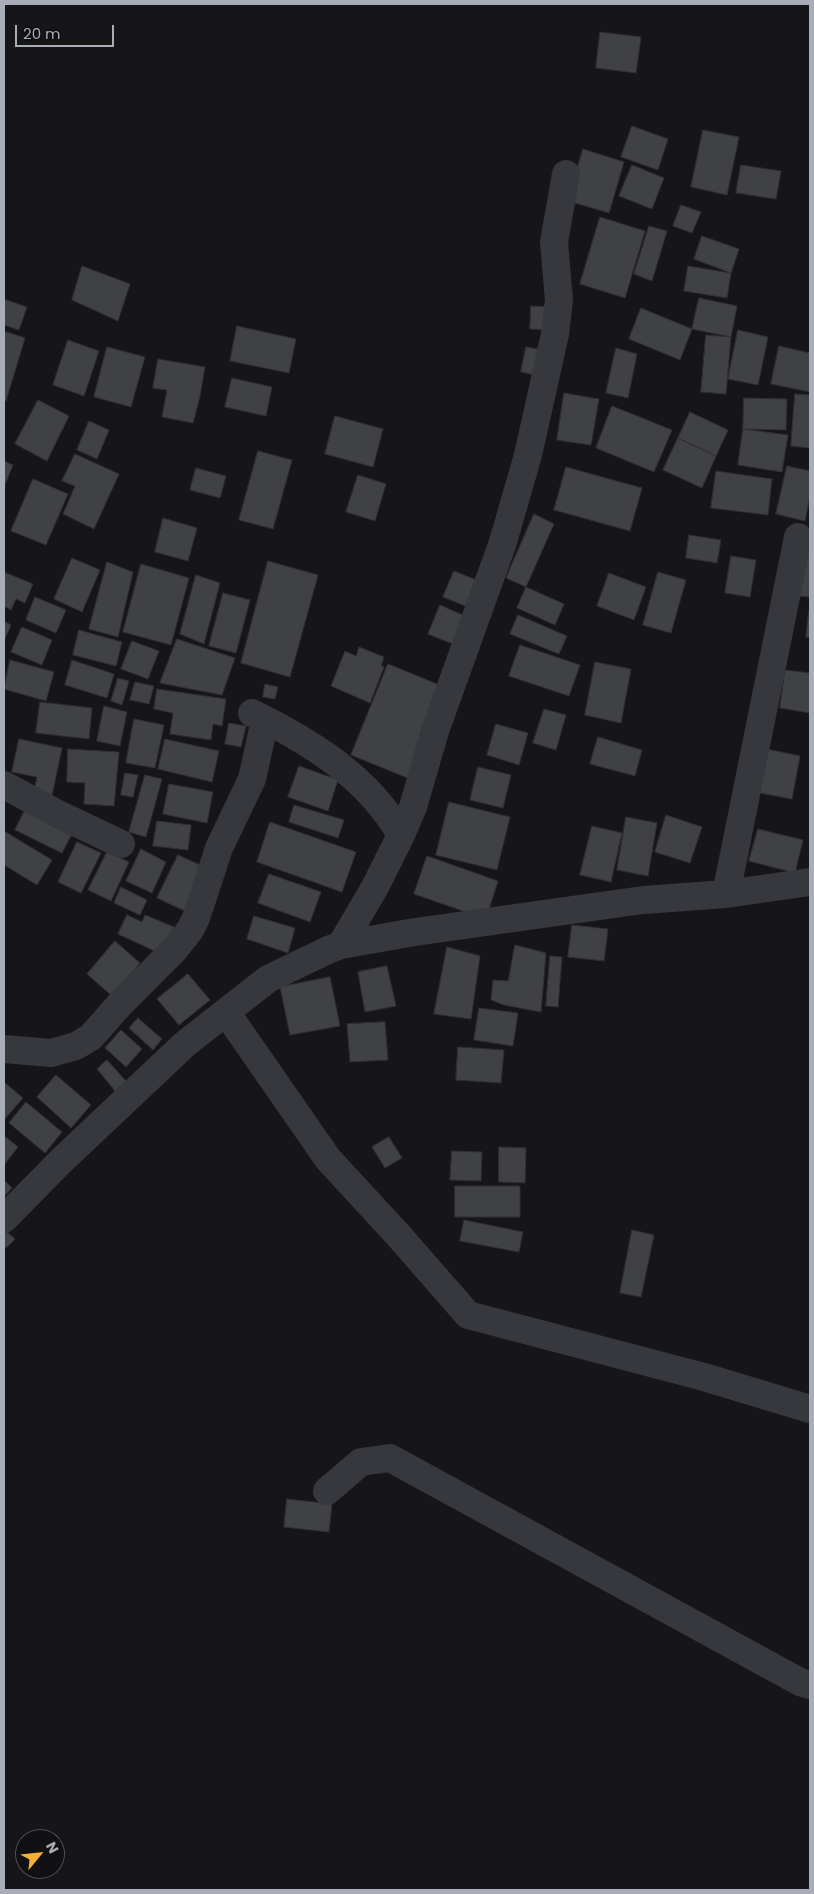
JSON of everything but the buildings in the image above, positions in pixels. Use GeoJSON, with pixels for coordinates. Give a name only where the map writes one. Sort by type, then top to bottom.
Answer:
{"type":"FeatureCollection","features":[{"type":"Feature","properties":{"kind":"street"},"geometry":{"type":"LineString","coordinates":[[341,945],[402,835],[413,807],[435,731],[503,542],[528,455],[555,334],[558,300],[554,242],[566,174]]}},
{"type":"Feature","properties":{"kind":"street"},"geometry":{"type":"LineString","coordinates":[[726,894],[798,537]]}},
{"type":"Feature","properties":{"kind":"street"},"geometry":{"type":"LineString","coordinates":[[4,1049],[52,1053],[76,1046],[91,1037],[120,1004],[174,950],[190,930],[196,918],[219,848],[252,779],[263,719],[301,738],[344,768],[385,810],[402,835]]}},
{"type":"Feature","properties":{"kind":"street"},"geometry":{"type":"LineString","coordinates":[[4,785],[60,815],[121,844]]}},
{"type":"Feature","properties":{"kind":"street"},"geometry":{"type":"LineString","coordinates":[[4,1219],[61,1161],[185,1044],[268,979],[341,945],[415,932],[643,900],[726,894],[810,882]]}},
{"type":"Feature","properties":{"kind":"street"},"geometry":{"type":"LineString","coordinates":[[234,1006],[328,1160],[468,1315],[704,1377],[810,1409]]}},
{"type":"Feature","properties":{"kind":"street"},"geometry":{"type":"LineString","coordinates":[[327,1491],[361,1462],[390,1458],[800,1682],[810,1685]]}}]}
